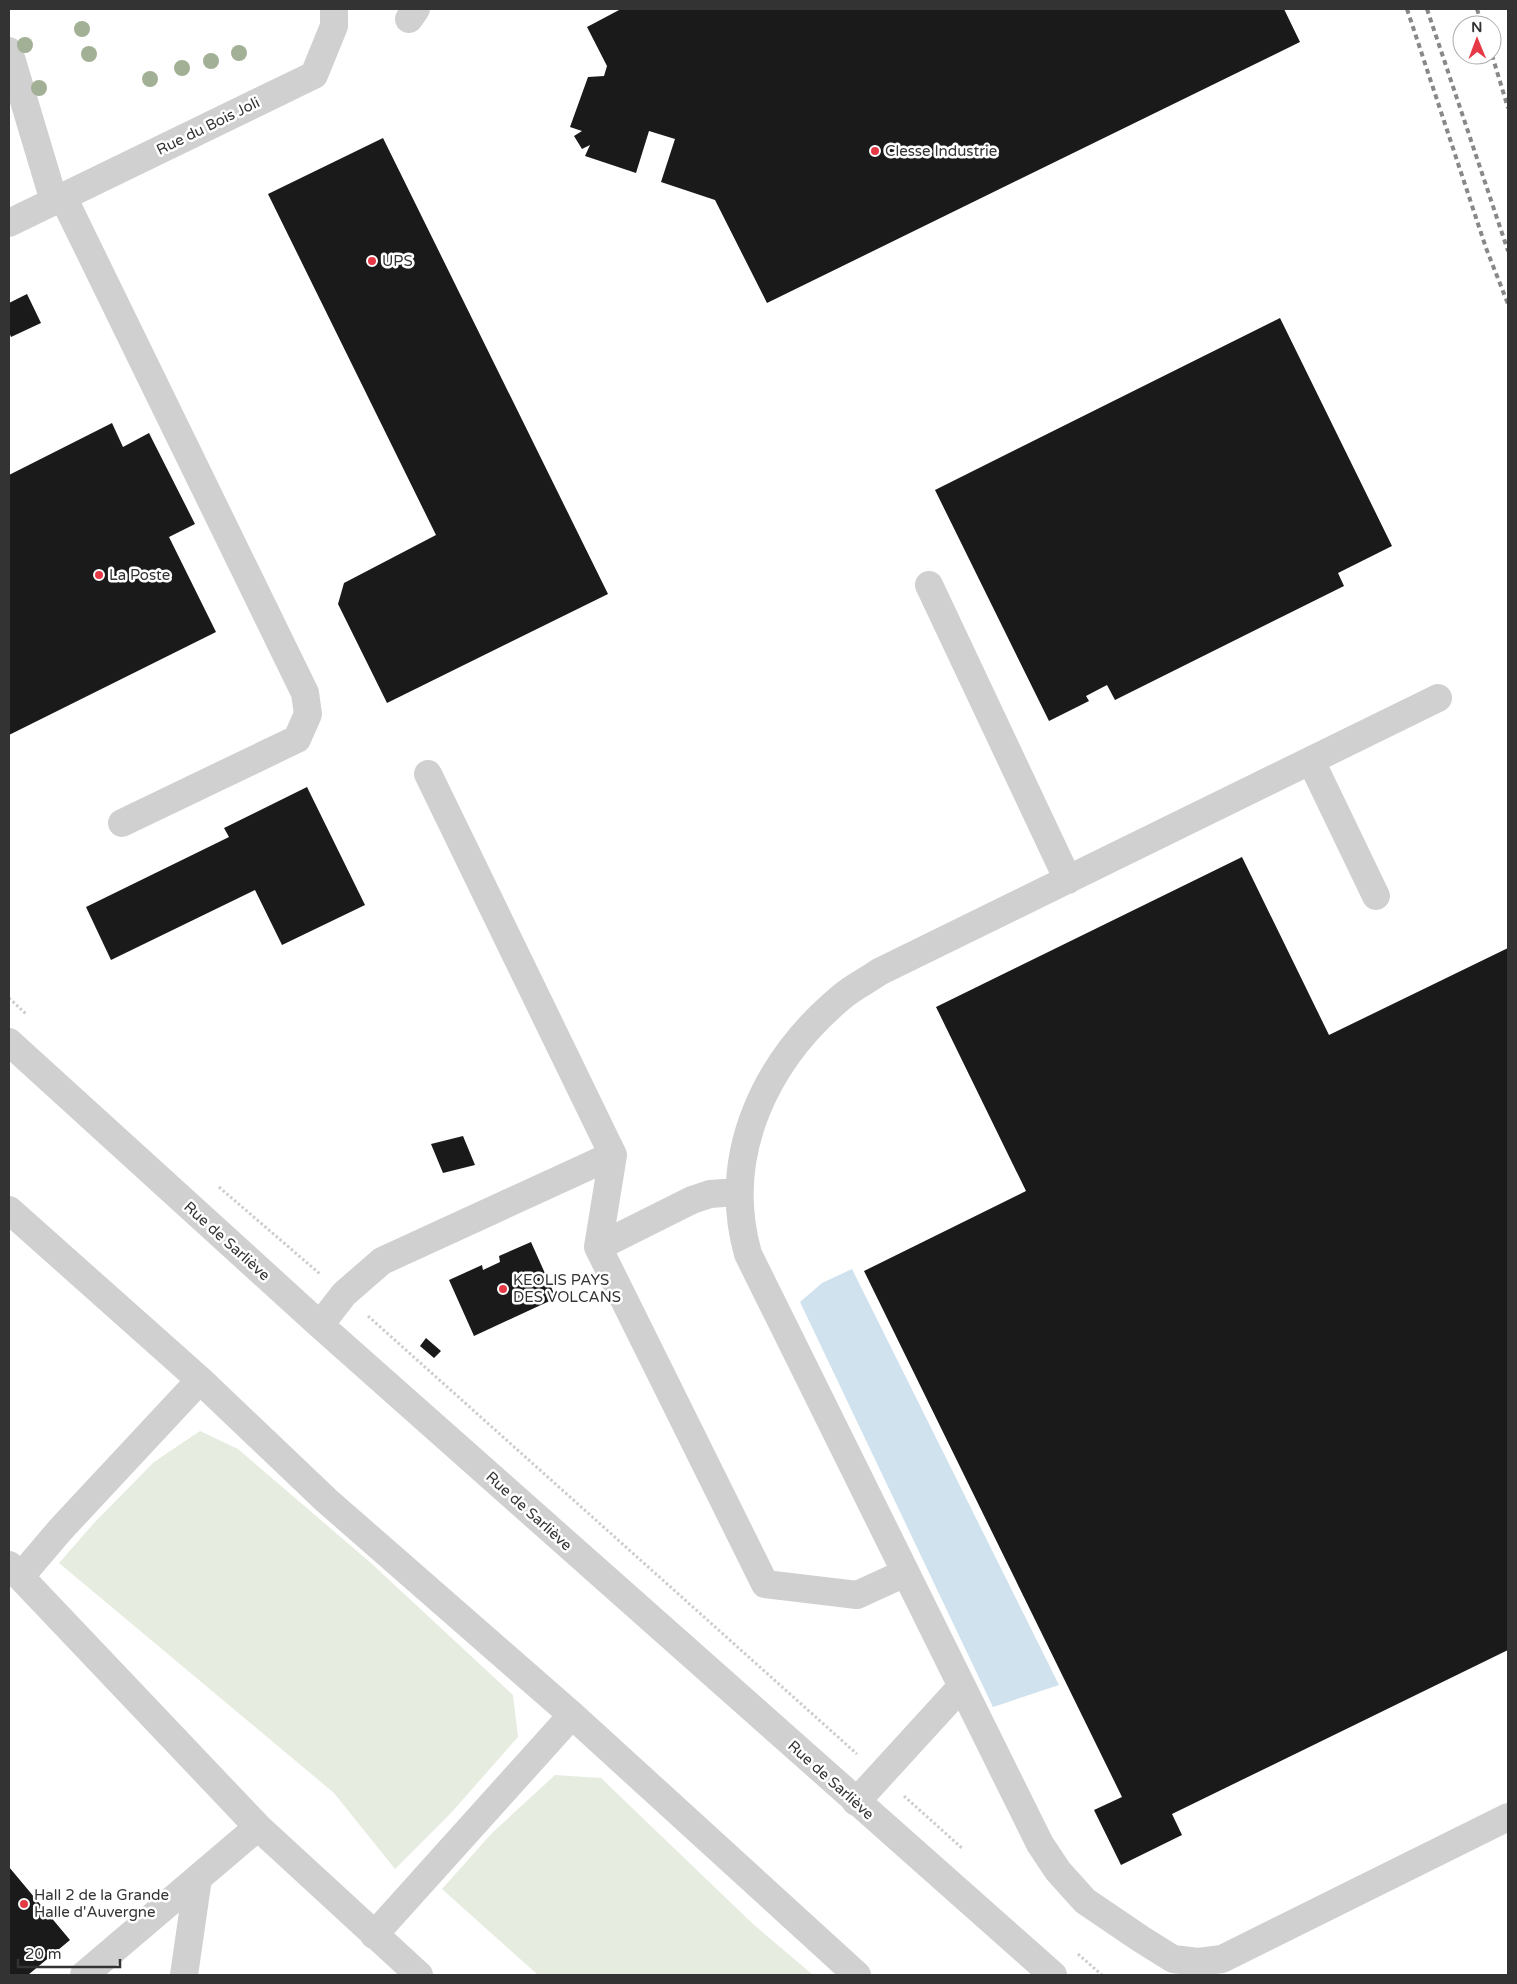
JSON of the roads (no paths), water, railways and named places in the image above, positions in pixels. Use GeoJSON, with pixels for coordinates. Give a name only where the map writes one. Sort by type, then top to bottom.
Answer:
{"type":"FeatureCollection","features":[{"type":"Feature","properties":{"kind":"street","name":"Rue du Bois Joli"},"geometry":{"type":"LineString","coordinates":[[9,223],[314,75],[334,17]]}},
{"type":"Feature","properties":{"kind":"street"},"geometry":{"type":"LineString","coordinates":[[9,52],[58,199],[305,693],[308,714],[297,739],[122,823]]}},
{"type":"Feature","properties":{"kind":"street"},"geometry":{"type":"LineString","coordinates":[[930,586],[1068,880]]}},
{"type":"Feature","properties":{"kind":"street"},"geometry":{"type":"LineString","coordinates":[[1438,698],[879,972],[844,995],[797,1042],[766,1086],[747,1131],[738,1192],[741,1228],[748,1254],[1040,1844],[1058,1871],[1085,1901],[1173,1959],[1198,1962],[1222,1959],[1508,1817]]}},
{"type":"Feature","properties":{"kind":"street"},"geometry":{"type":"LineString","coordinates":[[1311,761],[1376,896]]}},
{"type":"Feature","properties":{"kind":"street"},"geometry":{"type":"LineString","coordinates":[[428,774],[613,1155],[598,1247],[765,1584],[857,1595],[906,1573]]}},
{"type":"Feature","properties":{"kind":"street","name":"Rue de Sarliève"},"geometry":{"type":"LineString","coordinates":[[9,1042],[320,1325],[1053,1975]]}},
{"type":"Feature","properties":{"kind":"street"},"geometry":{"type":"LineString","coordinates":[[320,1325],[344,1294],[382,1261],[613,1155]]}},
{"type":"Feature","properties":{"kind":"street"},"geometry":{"type":"LineString","coordinates":[[598,1247],[692,1200],[710,1194],[738,1192]]}},
{"type":"Feature","properties":{"kind":"street"},"geometry":{"type":"LineString","coordinates":[[9,1210],[200,1380],[326,1500],[572,1715],[857,1975]]}},
{"type":"Feature","properties":{"kind":"street"},"geometry":{"type":"LineString","coordinates":[[200,1380],[61,1529],[15,1571],[258,1827],[418,1975]]}},
{"type":"Feature","properties":{"kind":"street"},"geometry":{"type":"LineString","coordinates":[[856,1802],[962,1686]]}},
{"type":"Feature","properties":{"kind":"street"},"geometry":{"type":"LineString","coordinates":[[374,1935],[572,1715]]}},
{"type":"Feature","properties":{"kind":"street"},"geometry":{"type":"LineString","coordinates":[[84,1975],[258,1827]]}},
{"type":"Feature","properties":{"kind":"street"},"geometry":{"type":"LineString","coordinates":[[184,1975],[198,1878]]}},
{"type":"Feature","properties":{"kind":"water"},"geometry":{"type":"Polygon","coordinates":[[[852,1269],[1059,1685],[993,1707],[800,1302],[822,1283],[852,1269]]]}},
{"type":"Feature","properties":{"kind":"railway"},"geometry":{"type":"LineString","coordinates":[[1407,9],[1486,248],[1508,304]]}},
{"type":"Feature","properties":{"kind":"railway"},"geometry":{"type":"LineString","coordinates":[[1427,9],[1508,251]]}},
{"type":"Feature","properties":{"kind":"railway"},"geometry":{"type":"LineString","coordinates":[[1477,9],[1479,15]]}},
{"type":"Feature","properties":{"kind":"railway"},"geometry":{"type":"LineString","coordinates":[[1495,65],[1508,108]]}},
{"type":"Feature","properties":{"kind":"place","name":"Clesse Industrie"},"geometry":{"type":"Point","coordinates":[875,151]}},
{"type":"Feature","properties":{"kind":"place","name":"UPS"},"geometry":{"type":"Point","coordinates":[372,261]}},
{"type":"Feature","properties":{"kind":"place","name":"La Poste"},"geometry":{"type":"Point","coordinates":[99,575]}},
{"type":"Feature","properties":{"kind":"place","name":"KEOLIS PAYS DES VOLCANS"},"geometry":{"type":"Point","coordinates":[503,1289]}},
{"type":"Feature","properties":{"kind":"place","name":"Hall 2 de la Grande Halle d'Auvergne"},"geometry":{"type":"Point","coordinates":[24,1904]}}]}
